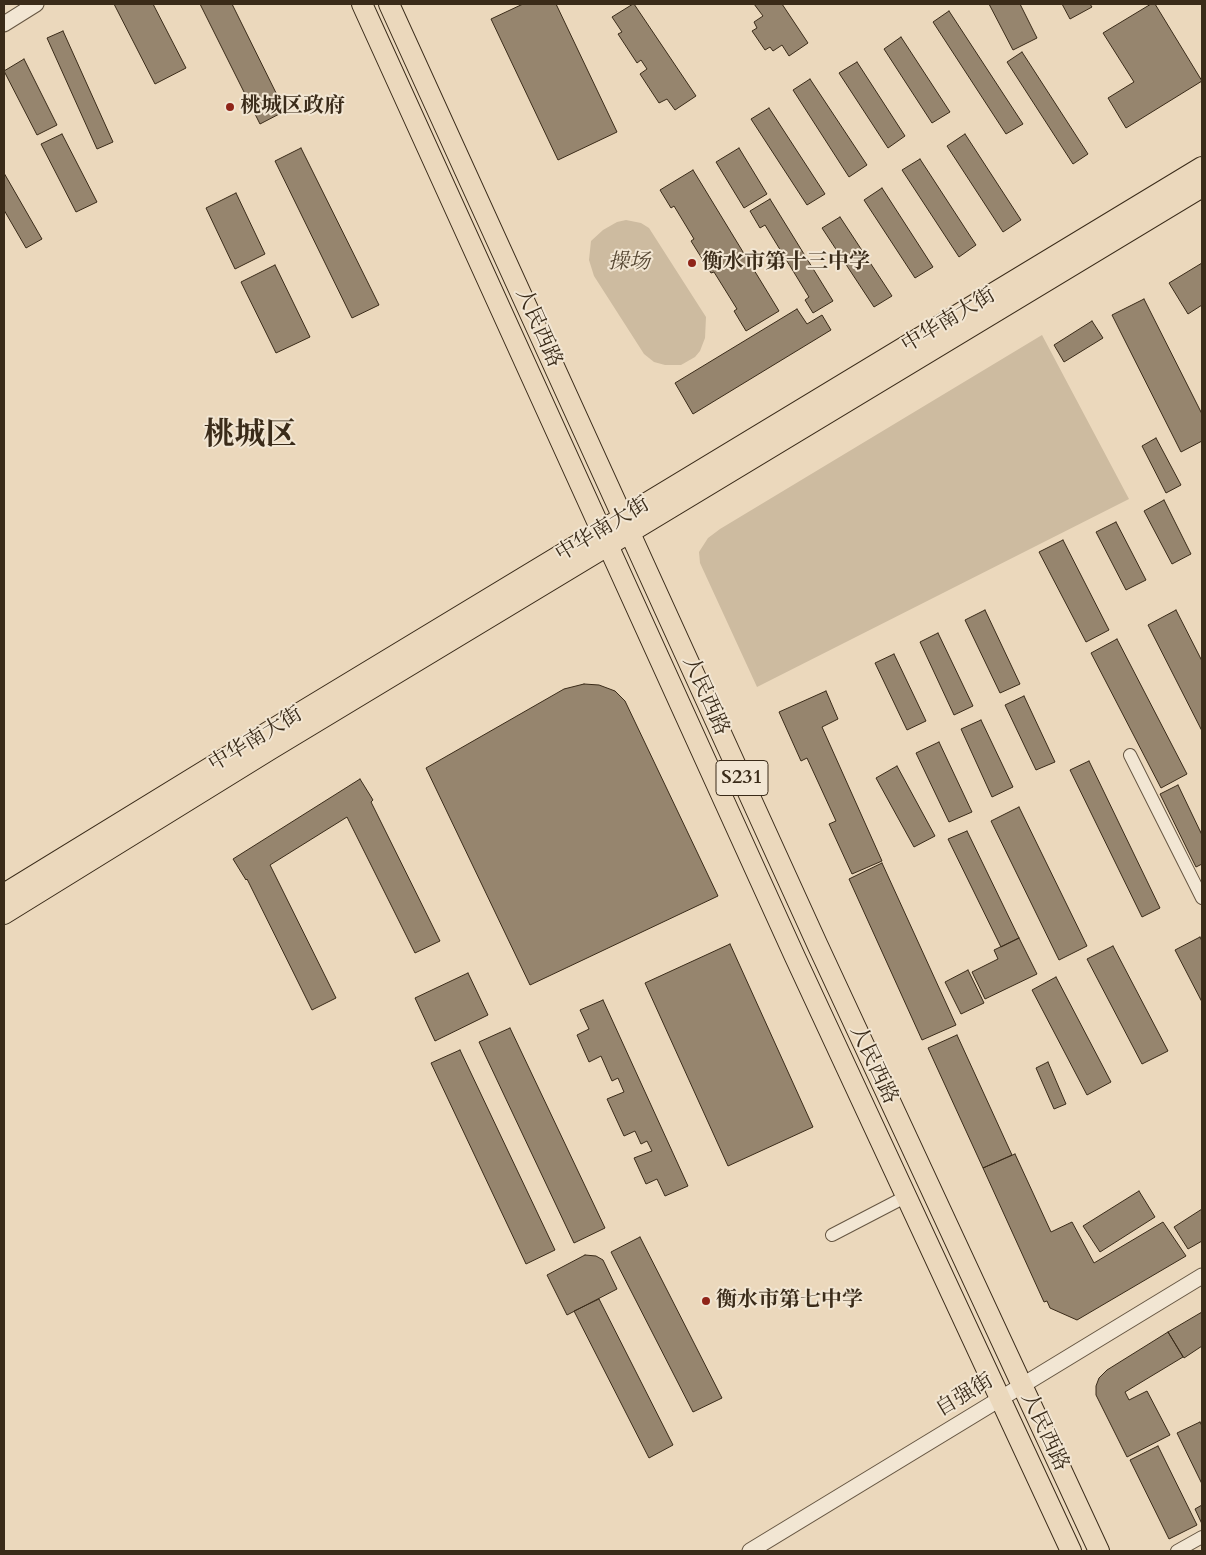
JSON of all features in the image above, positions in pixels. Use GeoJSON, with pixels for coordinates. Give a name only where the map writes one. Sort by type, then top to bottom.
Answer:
{"type":"FeatureCollection","features":[{"type":"Feature","properties":{"kind":"main road","name":"人民西路"},"geometry":{"type":"LineString","coordinates":[[362,4],[791,948],[1071,1551]]}},
{"type":"Feature","properties":{"kind":"main road","name":"人民西路"},"geometry":{"type":"LineString","coordinates":[[389,4],[818,946],[1099,1551]]}},
{"type":"Feature","properties":{"kind":"main road","name":"中华南大街"},"geometry":{"type":"LineString","coordinates":[[4,914],[1202,167]]}},
{"type":"Feature","properties":{"kind":"main road","name":"中华南大街"},"geometry":{"type":"LineString","coordinates":[[627,525],[1202,187]]}},
{"type":"Feature","properties":{"kind":"main road","name":"中华南大街"},"geometry":{"type":"LineString","coordinates":[[4,894],[263,735],[606,538]]}},
{"type":"Feature","properties":{"kind":"street"},"geometry":{"type":"LineString","coordinates":[[4,24],[36,4]]}},
{"type":"Feature","properties":{"kind":"street"},"geometry":{"type":"LineString","coordinates":[[1130,755],[1202,898]]}},
{"type":"Feature","properties":{"kind":"street"},"geometry":{"type":"LineString","coordinates":[[832,1235],[907,1196]]}},
{"type":"Feature","properties":{"kind":"street","name":"自强街"},"geometry":{"type":"LineString","coordinates":[[750,1551],[1202,1276]]}},
{"type":"Feature","properties":{"kind":"street"},"geometry":{"type":"LineString","coordinates":[[1176,1551],[1202,1537]]}},
{"type":"Feature","properties":{"kind":"green space","name":"操场"},"geometry":{"type":"Polygon","coordinates":[[[626,220],[641,223],[649,228],[706,317],[705,338],[700,351],[695,357],[681,365],[665,365],[654,362],[644,354],[594,276],[589,260],[591,241],[603,230],[617,222],[626,220]]]}},
{"type":"Feature","properties":{"kind":"green space"},"geometry":{"type":"Polygon","coordinates":[[[1042,335],[1129,499],[757,687],[700,563],[699,552],[708,538],[1042,335]]]}},
{"type":"Feature","properties":{"kind":"building"},"geometry":{"type":"Polygon","coordinates":[[[114,4],[153,4],[186,68],[155,84],[114,4]]]}},
{"type":"Feature","properties":{"kind":"building"},"geometry":{"type":"Polygon","coordinates":[[[200,4],[232,4],[285,111],[260,124],[200,4]]]}},
{"type":"Feature","properties":{"kind":"building"},"geometry":{"type":"Polygon","coordinates":[[[523,4],[556,4],[617,132],[558,160],[491,19],[523,4]]]}},
{"type":"Feature","properties":{"kind":"building"},"geometry":{"type":"Polygon","coordinates":[[[633,4],[696,96],[675,110],[667,99],[659,103],[640,74],[647,69],[641,60],[637,63],[618,34],[622,32],[612,17],[633,4]]]}},
{"type":"Feature","properties":{"kind":"building"},"geometry":{"type":"Polygon","coordinates":[[[754,4],[782,4],[808,43],[789,56],[782,45],[773,51],[770,47],[765,50],[752,31],[757,28],[754,22],[763,16],[754,4]]]}},
{"type":"Feature","properties":{"kind":"building"},"geometry":{"type":"Polygon","coordinates":[[[989,4],[1020,4],[1037,38],[1013,50],[989,4]]]}},
{"type":"Feature","properties":{"kind":"building"},"geometry":{"type":"Polygon","coordinates":[[[1062,4],[1090,4],[1092,7],[1070,19],[1062,4]]]}},
{"type":"Feature","properties":{"kind":"building"},"geometry":{"type":"Polygon","coordinates":[[[1151,4],[1155,4],[1202,81],[1126,128],[1108,98],[1134,82],[1103,33],[1151,4]]]}},
{"type":"Feature","properties":{"kind":"building"},"geometry":{"type":"Polygon","coordinates":[[[949,11],[1023,124],[1006,134],[933,22],[949,11]]]}},
{"type":"Feature","properties":{"kind":"building"},"geometry":{"type":"Polygon","coordinates":[[[63,31],[113,142],[97,149],[47,38],[63,31]]]}},
{"type":"Feature","properties":{"kind":"building"},"geometry":{"type":"Polygon","coordinates":[[[901,37],[950,112],[932,123],[884,49],[901,37]]]}},
{"type":"Feature","properties":{"kind":"building"},"geometry":{"type":"Polygon","coordinates":[[[1022,52],[1088,154],[1073,164],[1007,62],[1022,52]]]}},
{"type":"Feature","properties":{"kind":"building"},"geometry":{"type":"Polygon","coordinates":[[[24,59],[57,125],[37,135],[4,71],[24,59]]]}},
{"type":"Feature","properties":{"kind":"building"},"geometry":{"type":"Polygon","coordinates":[[[857,62],[905,136],[888,148],[839,73],[857,62]]]}},
{"type":"Feature","properties":{"kind":"building"},"geometry":{"type":"Polygon","coordinates":[[[810,79],[867,165],[849,177],[793,90],[810,79]]]}},
{"type":"Feature","properties":{"kind":"building"},"geometry":{"type":"Polygon","coordinates":[[[769,108],[825,194],[807,205],[751,119],[769,108]]]}},
{"type":"Feature","properties":{"kind":"building"},"geometry":{"type":"Polygon","coordinates":[[[62,134],[97,202],[76,212],[41,144],[62,134]]]}},
{"type":"Feature","properties":{"kind":"building"},"geometry":{"type":"Polygon","coordinates":[[[965,134],[1021,220],[1003,232],[947,146],[965,134]]]}},
{"type":"Feature","properties":{"kind":"building"},"geometry":{"type":"Polygon","coordinates":[[[301,148],[379,305],[352,318],[275,161],[301,148]]]}},
{"type":"Feature","properties":{"kind":"building"},"geometry":{"type":"Polygon","coordinates":[[[739,148],[767,194],[744,208],[716,162],[739,148]]]}},
{"type":"Feature","properties":{"kind":"building"},"geometry":{"type":"Polygon","coordinates":[[[920,159],[976,245],[959,257],[902,170],[920,159]]]}},
{"type":"Feature","properties":{"kind":"building"},"geometry":{"type":"Polygon","coordinates":[[[693,170],[779,311],[746,331],[734,311],[737,309],[714,272],[711,273],[691,241],[694,239],[674,206],[671,208],[660,190],[693,170]]]}},
{"type":"Feature","properties":{"kind":"building"},"geometry":{"type":"Polygon","coordinates":[[[4,173],[42,239],[26,248],[4,210],[4,173]]]}},
{"type":"Feature","properties":{"kind":"building"},"geometry":{"type":"Polygon","coordinates":[[[882,188],[933,267],[915,278],[864,200],[882,188]]]}},
{"type":"Feature","properties":{"kind":"building"},"geometry":{"type":"Polygon","coordinates":[[[236,193],[265,254],[235,269],[206,208],[236,193]]]}},
{"type":"Feature","properties":{"kind":"building"},"geometry":{"type":"Polygon","coordinates":[[[770,199],[833,301],[813,313],[805,300],[809,297],[765,225],[760,228],[750,211],[770,199]]]}},
{"type":"Feature","properties":{"kind":"building"},"geometry":{"type":"Polygon","coordinates":[[[840,217],[892,296],[874,307],[822,228],[840,217]]]}},
{"type":"Feature","properties":{"kind":"building"},"geometry":{"type":"Polygon","coordinates":[[[1202,263],[1202,305],[1188,314],[1169,283],[1202,263]]]}},
{"type":"Feature","properties":{"kind":"building"},"geometry":{"type":"Polygon","coordinates":[[[275,265],[310,337],[276,353],[241,282],[275,265]]]}},
{"type":"Feature","properties":{"kind":"building"},"geometry":{"type":"Polygon","coordinates":[[[1144,299],[1202,414],[1202,441],[1181,452],[1112,315],[1144,299]]]}},
{"type":"Feature","properties":{"kind":"building"},"geometry":{"type":"Polygon","coordinates":[[[797,309],[807,324],[822,315],[831,330],[693,414],[675,383],[797,309]]]}},
{"type":"Feature","properties":{"kind":"building"},"geometry":{"type":"Polygon","coordinates":[[[1092,321],[1103,338],[1064,362],[1054,345],[1092,321]]]}},
{"type":"Feature","properties":{"kind":"building"},"geometry":{"type":"Polygon","coordinates":[[[1156,438],[1181,485],[1166,493],[1142,446],[1156,438]]]}},
{"type":"Feature","properties":{"kind":"building"},"geometry":{"type":"Polygon","coordinates":[[[1164,500],[1191,554],[1172,564],[1144,511],[1164,500]]]}},
{"type":"Feature","properties":{"kind":"building"},"geometry":{"type":"Polygon","coordinates":[[[1116,522],[1146,580],[1126,590],[1096,532],[1116,522]]]}},
{"type":"Feature","properties":{"kind":"building"},"geometry":{"type":"Polygon","coordinates":[[[1063,540],[1109,630],[1086,642],[1039,552],[1063,540]]]}},
{"type":"Feature","properties":{"kind":"building"},"geometry":{"type":"Polygon","coordinates":[[[985,610],[1020,684],[1000,693],[965,620],[985,610]]]}},
{"type":"Feature","properties":{"kind":"building"},"geometry":{"type":"Polygon","coordinates":[[[1176,610],[1202,661],[1202,731],[1148,625],[1176,610]]]}},
{"type":"Feature","properties":{"kind":"building"},"geometry":{"type":"Polygon","coordinates":[[[938,633],[973,706],[954,715],[920,642],[938,633]]]}},
{"type":"Feature","properties":{"kind":"building"},"geometry":{"type":"Polygon","coordinates":[[[1117,639],[1187,774],[1161,788],[1091,653],[1117,639]]]}},
{"type":"Feature","properties":{"kind":"building"},"geometry":{"type":"Polygon","coordinates":[[[894,654],[926,721],[907,730],[875,663],[894,654]]]}},
{"type":"Feature","properties":{"kind":"building"},"geometry":{"type":"Polygon","coordinates":[[[584,684],[599,685],[615,691],[625,701],[718,896],[530,985],[426,768],[564,689],[584,684]]]}},
{"type":"Feature","properties":{"kind":"building"},"geometry":{"type":"Polygon","coordinates":[[[826,691],[838,719],[822,727],[882,861],[852,874],[829,824],[836,821],[807,758],[801,761],[779,712],[826,691]]]}},
{"type":"Feature","properties":{"kind":"building"},"geometry":{"type":"Polygon","coordinates":[[[1024,696],[1055,762],[1036,770],[1005,705],[1024,696]]]}},
{"type":"Feature","properties":{"kind":"building"},"geometry":{"type":"Polygon","coordinates":[[[981,720],[1013,787],[992,797],[961,729],[981,720]]]}},
{"type":"Feature","properties":{"kind":"building"},"geometry":{"type":"Polygon","coordinates":[[[939,742],[972,812],[949,822],[916,753],[939,742]]]}},
{"type":"Feature","properties":{"kind":"building"},"geometry":{"type":"Polygon","coordinates":[[[1089,761],[1160,908],[1142,917],[1070,770],[1089,761]]]}},
{"type":"Feature","properties":{"kind":"building"},"geometry":{"type":"Polygon","coordinates":[[[897,766],[935,836],[914,847],[876,778],[897,766]]]}},
{"type":"Feature","properties":{"kind":"building"},"geometry":{"type":"Polygon","coordinates":[[[360,779],[373,800],[371,802],[440,941],[415,953],[347,817],[270,865],[336,998],[312,1010],[247,879],[233,859],[360,779]]]}},
{"type":"Feature","properties":{"kind":"building"},"geometry":{"type":"Polygon","coordinates":[[[1178,785],[1202,835],[1202,864],[1196,867],[1160,794],[1178,785]]]}},
{"type":"Feature","properties":{"kind":"building"},"geometry":{"type":"Polygon","coordinates":[[[1019,807],[1087,946],[1059,960],[991,821],[1019,807]]]}},
{"type":"Feature","properties":{"kind":"building"},"geometry":{"type":"Polygon","coordinates":[[[967,831],[1019,938],[1001,947],[948,839],[967,831]]]}},
{"type":"Feature","properties":{"kind":"building"},"geometry":{"type":"Polygon","coordinates":[[[882,863],[956,1025],[922,1040],[849,879],[882,863]]]}},
{"type":"Feature","properties":{"kind":"building"},"geometry":{"type":"Polygon","coordinates":[[[1200,937],[1202,941],[1202,1002],[1175,950],[1200,937]]]}},
{"type":"Feature","properties":{"kind":"building"},"geometry":{"type":"Polygon","coordinates":[[[1019,938],[1037,974],[985,999],[972,972],[998,959],[994,950],[1019,938]]]}},
{"type":"Feature","properties":{"kind":"building"},"geometry":{"type":"Polygon","coordinates":[[[730,944],[813,1127],[728,1166],[645,983],[730,944]]]}},
{"type":"Feature","properties":{"kind":"building"},"geometry":{"type":"Polygon","coordinates":[[[1113,946],[1168,1051],[1142,1064],[1087,959],[1113,946]]]}},
{"type":"Feature","properties":{"kind":"building"},"geometry":{"type":"Polygon","coordinates":[[[968,970],[984,1003],[961,1014],[945,982],[968,970]]]}},
{"type":"Feature","properties":{"kind":"building"},"geometry":{"type":"Polygon","coordinates":[[[468,973],[488,1015],[435,1041],[415,998],[468,973]]]}},
{"type":"Feature","properties":{"kind":"building"},"geometry":{"type":"Polygon","coordinates":[[[1056,977],[1111,1082],[1087,1095],[1032,990],[1056,977]]]}},
{"type":"Feature","properties":{"kind":"building"},"geometry":{"type":"Polygon","coordinates":[[[603,1000],[688,1186],[665,1196],[657,1179],[646,1184],[634,1158],[652,1151],[647,1141],[641,1144],[635,1131],[624,1136],[607,1099],[624,1092],[618,1078],[612,1081],[601,1056],[589,1062],[577,1035],[589,1029],[580,1010],[603,1000]]]}},
{"type":"Feature","properties":{"kind":"building"},"geometry":{"type":"Polygon","coordinates":[[[510,1028],[605,1228],[574,1243],[479,1042],[510,1028]]]}},
{"type":"Feature","properties":{"kind":"building"},"geometry":{"type":"Polygon","coordinates":[[[957,1035],[1012,1155],[983,1168],[928,1048],[957,1035]]]}},
{"type":"Feature","properties":{"kind":"building"},"geometry":{"type":"Polygon","coordinates":[[[460,1050],[555,1250],[526,1264],[431,1063],[460,1050]]]}},
{"type":"Feature","properties":{"kind":"building"},"geometry":{"type":"Polygon","coordinates":[[[1048,1062],[1066,1104],[1054,1109],[1036,1068],[1048,1062]]]}},
{"type":"Feature","properties":{"kind":"building"},"geometry":{"type":"Polygon","coordinates":[[[1015,1154],[1051,1232],[1072,1222],[1094,1263],[1163,1222],[1186,1256],[1077,1320],[1050,1308],[1047,1301],[1044,1302],[983,1168],[1015,1154]]]}},
{"type":"Feature","properties":{"kind":"building"},"geometry":{"type":"Polygon","coordinates":[[[1139,1191],[1155,1217],[1100,1252],[1083,1226],[1139,1191]]]}},
{"type":"Feature","properties":{"kind":"building"},"geometry":{"type":"Polygon","coordinates":[[[1202,1209],[1202,1241],[1188,1249],[1174,1227],[1202,1209]]]}},
{"type":"Feature","properties":{"kind":"building"},"geometry":{"type":"Polygon","coordinates":[[[640,1237],[722,1398],[693,1412],[611,1252],[640,1237]]]}},
{"type":"Feature","properties":{"kind":"building"},"geometry":{"type":"Polygon","coordinates":[[[585,1255],[596,1256],[603,1260],[617,1289],[567,1315],[547,1275],[585,1255]]]}},
{"type":"Feature","properties":{"kind":"building"},"geometry":{"type":"Polygon","coordinates":[[[599,1299],[673,1445],[649,1458],[574,1311],[599,1299]]]}},
{"type":"Feature","properties":{"kind":"building"},"geometry":{"type":"Polygon","coordinates":[[[1202,1312],[1202,1346],[1184,1358],[1168,1332],[1202,1312]]]}},
{"type":"Feature","properties":{"kind":"building"},"geometry":{"type":"Polygon","coordinates":[[[1168,1332],[1183,1357],[1125,1392],[1129,1400],[1147,1391],[1170,1435],[1127,1457],[1096,1395],[1096,1386],[1099,1378],[1107,1370],[1168,1332]]]}},
{"type":"Feature","properties":{"kind":"building"},"geometry":{"type":"Polygon","coordinates":[[[1200,1422],[1202,1426],[1202,1484],[1177,1433],[1200,1422]]]}},
{"type":"Feature","properties":{"kind":"building"},"geometry":{"type":"Polygon","coordinates":[[[1158,1446],[1197,1525],[1169,1539],[1130,1460],[1158,1446]]]}},
{"type":"Feature","properties":{"kind":"building"},"geometry":{"type":"Polygon","coordinates":[[[1202,1505],[1202,1524],[1195,1509],[1202,1505]]]}},
{"type":"Feature","properties":{"kind":"place","name":"桃城区政府"},"geometry":{"type":"Point","coordinates":[230,107]}},
{"type":"Feature","properties":{"kind":"place","name":"衡水市第十三中学"},"geometry":{"type":"Point","coordinates":[692,263]}},
{"type":"Feature","properties":{"kind":"place","name":"衡水市第七中学"},"geometry":{"type":"Point","coordinates":[706,1301]}},
{"type":"Feature","properties":{"kind":"district","name":"桃城区"},"geometry":{"type":"Point","coordinates":[250,437]}}]}
